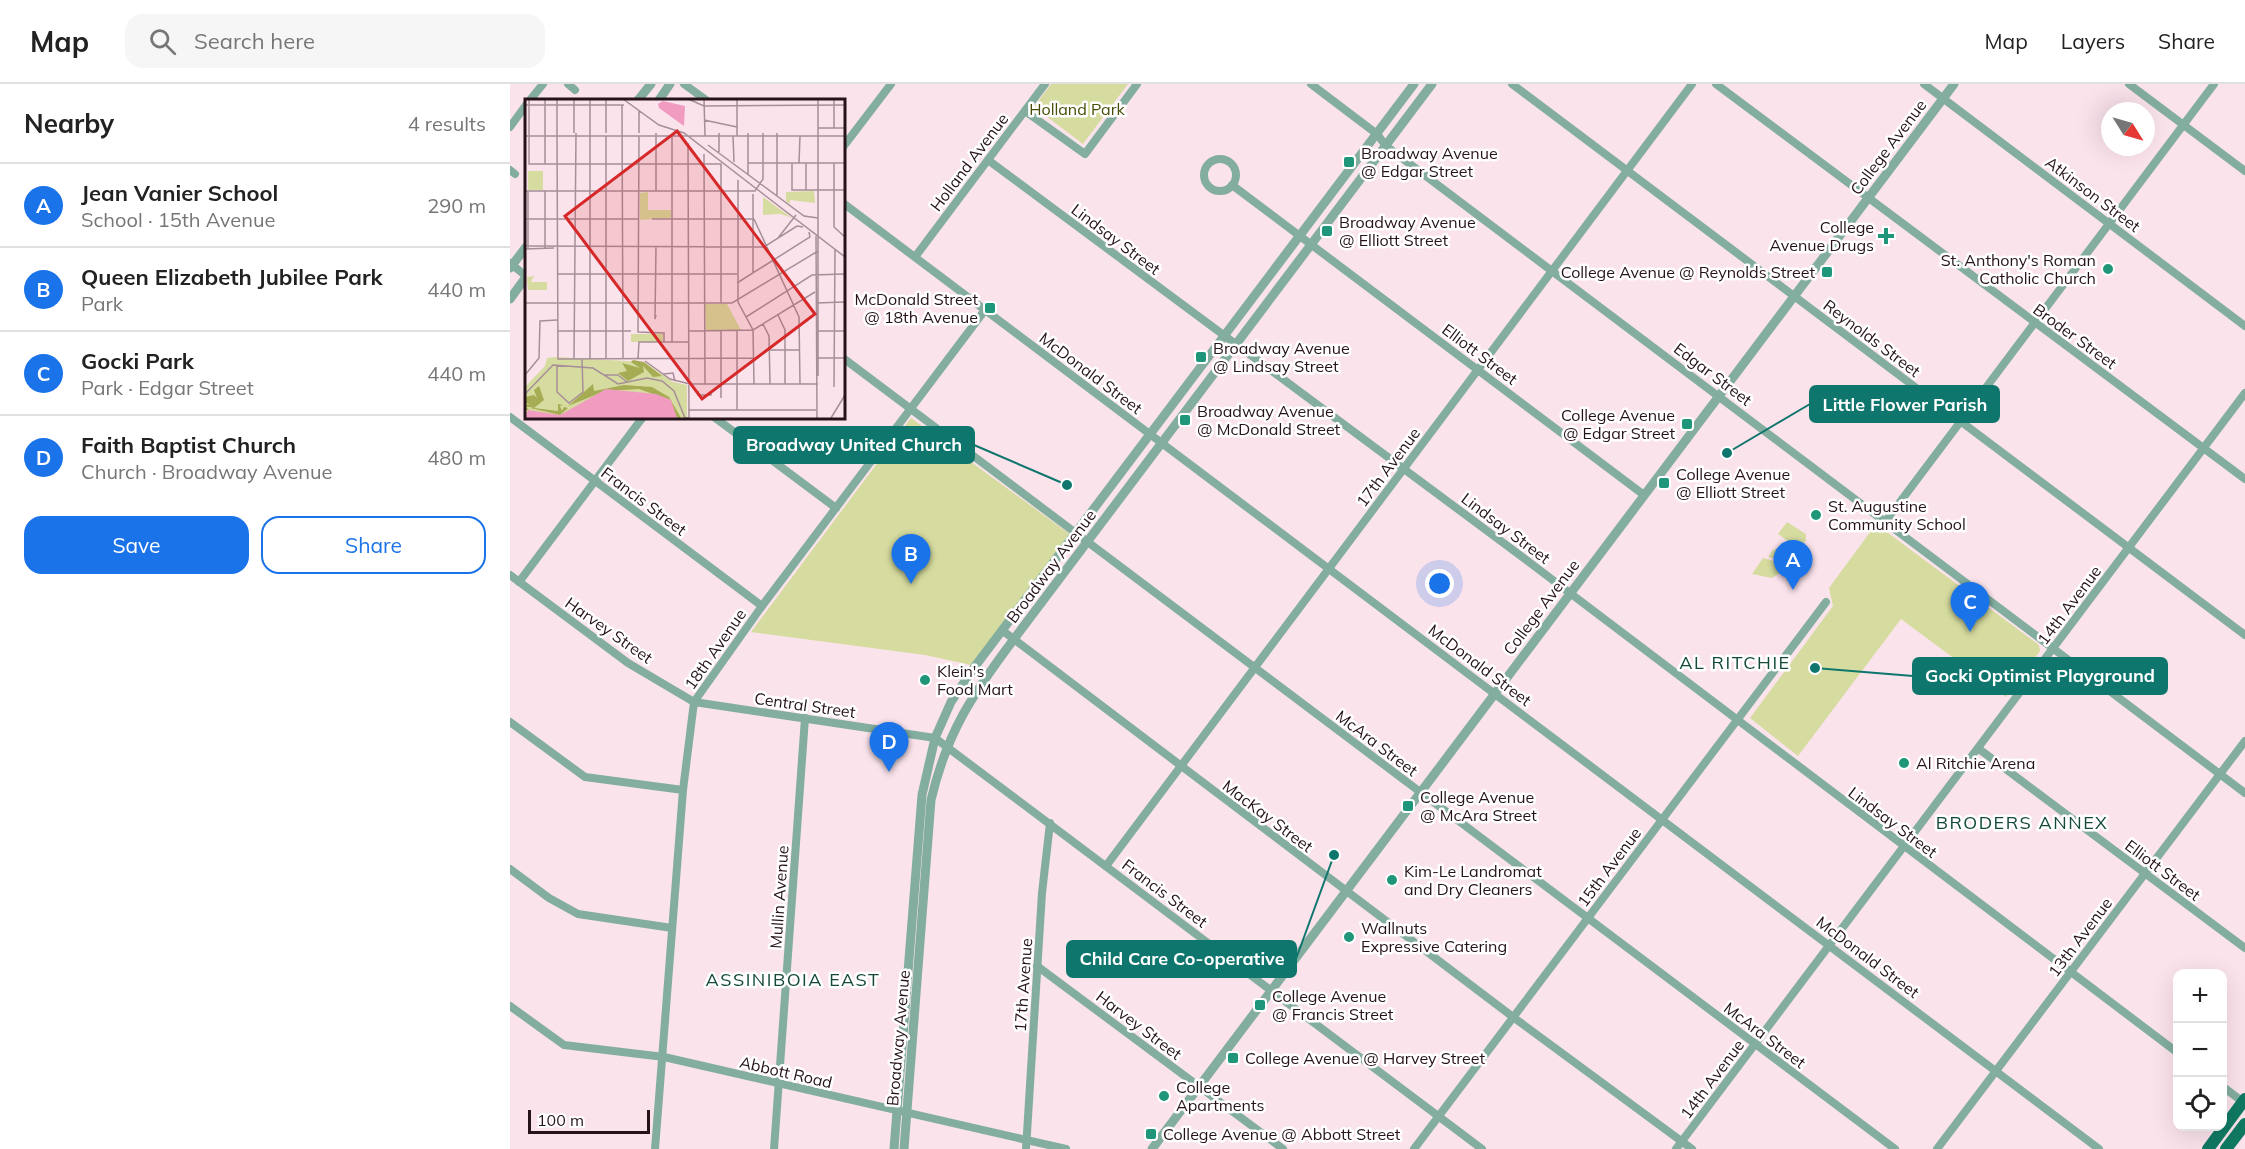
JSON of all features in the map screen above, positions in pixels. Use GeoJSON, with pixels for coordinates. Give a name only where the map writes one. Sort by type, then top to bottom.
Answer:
{"type":"FeatureCollection","features":[{"type":"Feature","properties":{"kind":"main road"},"geometry":{"type":"LineString","coordinates":[[2208,1149],[2244,1100]]}},
{"type":"Feature","properties":{"kind":"main road"},"geometry":{"type":"LineString","coordinates":[[2226,1149],[2245,1124]]}},
{"type":"Feature","properties":{"kind":"street"},"geometry":{"type":"LineString","coordinates":[[531,99],[543,84]]}},
{"type":"Feature","properties":{"kind":"street"},"geometry":{"type":"LineString","coordinates":[[568,84],[575,90]]}},
{"type":"Feature","properties":{"kind":"street"},"geometry":{"type":"LineString","coordinates":[[639,99],[651,84]]}},
{"type":"Feature","properties":{"kind":"street"},"geometry":{"type":"LineString","coordinates":[[660,99],[670,84]]}},
{"type":"Feature","properties":{"kind":"street"},"geometry":{"type":"LineString","coordinates":[[684,84],[705,99]]}},
{"type":"Feature","properties":{"kind":"street"},"geometry":{"type":"LineString","coordinates":[[844,146],[891,84]]}},
{"type":"Feature","properties":{"kind":"street","name":"Holland Avenue"},"geometry":{"type":"LineString","coordinates":[[915,257],[1045,84]]}},
{"type":"Feature","properties":{"kind":"street"},"geometry":{"type":"LineString","coordinates":[[1025,111],[1085,154],[1137,84]]}},
{"type":"Feature","properties":{"kind":"street","name":"Edgar Street"},"geometry":{"type":"LineString","coordinates":[[1311,84],[1377,134],[1386,146],[2245,793]]}},
{"type":"Feature","properties":{"kind":"street","name":"Broadway Avenue"},"geometry":{"type":"LineString","coordinates":[[894,1149],[922,795],[935,738],[951,702],[1150,433],[1414,84]]}},
{"type":"Feature","properties":{"kind":"street","name":"Broadway Avenue"},"geometry":{"type":"LineString","coordinates":[[904,1149],[931,800],[946,745],[960,715],[978,687],[1432,84]]}},
{"type":"Feature","properties":{"kind":"street","name":"Reynolds Street"},"geometry":{"type":"LineString","coordinates":[[1512,84],[2245,635]]}},
{"type":"Feature","properties":{"kind":"street","name":"17th Avenue"},"geometry":{"type":"LineString","coordinates":[[1106,866],[1692,84]]}},
{"type":"Feature","properties":{"kind":"street","name":"Broder Street"},"geometry":{"type":"LineString","coordinates":[[1716,84],[2245,479]]}},
{"type":"Feature","properties":{"kind":"street","name":"Atkinson Street"},"geometry":{"type":"LineString","coordinates":[[1924,84],[2245,326]]}},
{"type":"Feature","properties":{"kind":"street","name":"College Avenue"},"geometry":{"type":"LineString","coordinates":[[1152,1149],[1954,84]]}},
{"type":"Feature","properties":{"kind":"street"},"geometry":{"type":"LineString","coordinates":[[2129,84],[2245,171]]}},
{"type":"Feature","properties":{"kind":"street"},"geometry":{"type":"LineString","coordinates":[[1885,522],[2214,84]]}},
{"type":"Feature","properties":{"kind":"street"},"geometry":{"type":"LineString","coordinates":[[510,127],[525,106]]}},
{"type":"Feature","properties":{"kind":"street"},"geometry":{"type":"LineString","coordinates":[[510,111],[518,116]]}},
{"type":"Feature","properties":{"kind":"street"},"geometry":{"type":"LineString","coordinates":[[1220,159],[1230,162],[1236,172],[1232,185],[1217,191],[1208,185],[1204,173],[1209,163],[1220,159]]}},
{"type":"Feature","properties":{"kind":"street","name":"Lindsay Street"},"geometry":{"type":"LineString","coordinates":[[988,160],[1404,468],[2173,1049]]}},
{"type":"Feature","properties":{"kind":"street","name":"Elliott Street"},"geometry":{"type":"LineString","coordinates":[[1232,185],[1644,495]]}},
{"type":"Feature","properties":{"kind":"street","name":"McDonald Street"},"geometry":{"type":"LineString","coordinates":[[844,204],[2100,1149]]}},
{"type":"Feature","properties":{"kind":"street"},"geometry":{"type":"LineString","coordinates":[[525,248],[511,265],[525,275]]}},
{"type":"Feature","properties":{"kind":"street"},"geometry":{"type":"LineString","coordinates":[[510,299],[525,277]]}},
{"type":"Feature","properties":{"kind":"street","name":"18th Avenue"},"geometry":{"type":"LineString","coordinates":[[655,1149],[664,1057],[683,790],[694,702],[762,606],[985,310]]}},
{"type":"Feature","properties":{"kind":"street","name":"McAra Street"},"geometry":{"type":"LineString","coordinates":[[844,359],[1896,1149]]}},
{"type":"Feature","properties":{"kind":"street","name":"14th Avenue"},"geometry":{"type":"LineString","coordinates":[[1676,1149],[2245,393]]}},
{"type":"Feature","properties":{"kind":"street","name":"Francis Street"},"geometry":{"type":"LineString","coordinates":[[510,417],[762,606]]}},
{"type":"Feature","properties":{"kind":"street"},"geometry":{"type":"LineString","coordinates":[[519,582],[642,418]]}},
{"type":"Feature","properties":{"kind":"street"},"geometry":{"type":"LineString","coordinates":[[715,418],[836,508]]}},
{"type":"Feature","properties":{"kind":"street","name":"Harvey Street"},"geometry":{"type":"LineString","coordinates":[[510,575],[628,663],[694,702]]}},
{"type":"Feature","properties":{"kind":"street","name":"15th Avenue"},"geometry":{"type":"LineString","coordinates":[[1414,1149],[1826,602]]}},
{"type":"Feature","properties":{"kind":"street","name":"MacKay Street"},"geometry":{"type":"LineString","coordinates":[[1003,631],[1513,1017],[1692,1149]]}},
{"type":"Feature","properties":{"kind":"street","name":"Central Street"},"geometry":{"type":"LineString","coordinates":[[694,702],[935,738],[946,745]]}},
{"type":"Feature","properties":{"kind":"street","name":"Mullin Avenue"},"geometry":{"type":"LineString","coordinates":[[774,1149],[805,718]]}},
{"type":"Feature","properties":{"kind":"street"},"geometry":{"type":"LineString","coordinates":[[510,722],[585,777],[683,790]]}},
{"type":"Feature","properties":{"kind":"street","name":"13th Avenue"},"geometry":{"type":"LineString","coordinates":[[1937,1149],[2245,741]]}},
{"type":"Feature","properties":{"kind":"street","name":"Francis Street"},"geometry":{"type":"LineString","coordinates":[[946,745],[1482,1149]]}},
{"type":"Feature","properties":{"kind":"street","name":"Elliott Street"},"geometry":{"type":"LineString","coordinates":[[1979,748],[2245,948]]}},
{"type":"Feature","properties":{"kind":"street","name":"17th Avenue"},"geometry":{"type":"LineString","coordinates":[[1026,1145],[1037,966],[1050,823]]}},
{"type":"Feature","properties":{"kind":"street"},"geometry":{"type":"LineString","coordinates":[[510,869],[549,898],[578,914],[672,928]]}},
{"type":"Feature","properties":{"kind":"street","name":"Harvey Street"},"geometry":{"type":"LineString","coordinates":[[1037,966],[1282,1149]]}},
{"type":"Feature","properties":{"kind":"street","name":"Abbott Road"},"geometry":{"type":"LineString","coordinates":[[510,1006],[564,1045],[664,1057],[907,1114],[1026,1145],[1065,1149]]}},
{"type":"Feature","properties":{"kind":"street"},"geometry":{"type":"LineString","coordinates":[[2227,1089],[2244,1100]]}},
{"type":"Feature","properties":{"kind":"green space","name":"Holland Park"},"geometry":{"type":"Polygon","coordinates":[[[1051,84],[1128,84],[1083,144],[1034,107],[1051,84]]]}},
{"type":"Feature","properties":{"kind":"green space"},"geometry":{"type":"Polygon","coordinates":[[[911,418],[1071,535],[971,665],[925,655],[751,632],[911,418]]]}},
{"type":"Feature","properties":{"kind":"green space"},"geometry":{"type":"Polygon","coordinates":[[[1787,522],[1806,534],[1806,540],[1799,549],[1778,534],[1787,522]]]}},
{"type":"Feature","properties":{"kind":"green space"},"geometry":{"type":"Polygon","coordinates":[[[1876,524],[2039,645],[2040,651],[2006,697],[1901,619],[1798,756],[1750,718],[1833,606],[1829,588],[1876,524]]]}},
{"type":"Feature","properties":{"kind":"green space"},"geometry":{"type":"Polygon","coordinates":[[[1788,544],[1795,549],[1792,563],[1768,557],[1773,550],[1788,544]]]}},
{"type":"Feature","properties":{"kind":"green space"},"geometry":{"type":"Polygon","coordinates":[[[1763,558],[1782,563],[1781,572],[1772,578],[1752,574],[1763,558]]]}},
{"type":"Feature","properties":{"kind":"place","name":"Broadway Avenue @ Edgar Street"},"geometry":{"type":"Point","coordinates":[1349,162]}},
{"type":"Feature","properties":{"kind":"place","name":"Broadway Avenue @ Elliott Street"},"geometry":{"type":"Point","coordinates":[1327,231]}},
{"type":"Feature","properties":{"kind":"place","name":"College Avenue Drugs"},"geometry":{"type":"Point","coordinates":[1886,236]}},
{"type":"Feature","properties":{"kind":"place","name":"St. Anthony's Roman Catholic Church"},"geometry":{"type":"Point","coordinates":[2108,269]}},
{"type":"Feature","properties":{"kind":"place","name":"College Avenue @ Reynolds Street"},"geometry":{"type":"Point","coordinates":[1827,272]}},
{"type":"Feature","properties":{"kind":"place","name":"McDonald Street @ 18th Avenue"},"geometry":{"type":"Point","coordinates":[990,308]}},
{"type":"Feature","properties":{"kind":"place","name":"Broadway Avenue @ Lindsay Street"},"geometry":{"type":"Point","coordinates":[1201,357]}},
{"type":"Feature","properties":{"kind":"place","name":"Broadway Avenue @ McDonald Street"},"geometry":{"type":"Point","coordinates":[1185,420]}},
{"type":"Feature","properties":{"kind":"place","name":"College Avenue @ Edgar Street"},"geometry":{"type":"Point","coordinates":[1687,424]}},
{"type":"Feature","properties":{"kind":"place","name":"Little Flower Parish"},"geometry":{"type":"Point","coordinates":[1727,453]}},
{"type":"Feature","properties":{"kind":"place","name":"College Avenue @ Elliott Street"},"geometry":{"type":"Point","coordinates":[1664,483]}},
{"type":"Feature","properties":{"kind":"place","name":"Broadway United Church"},"geometry":{"type":"Point","coordinates":[1067,485]}},
{"type":"Feature","properties":{"kind":"place","name":"St. Augustine Community School"},"geometry":{"type":"Point","coordinates":[1816,515]}},
{"type":"Feature","properties":{"kind":"place","name":"Queen Elizabeth Jubilee Park"},"geometry":{"type":"Point","coordinates":[911,584]}},
{"type":"Feature","properties":{"kind":"place","name":"Jean Vanier School"},"geometry":{"type":"Point","coordinates":[1793,590]}},
{"type":"Feature","properties":{"kind":"place","name":"Gocki Park"},"geometry":{"type":"Point","coordinates":[1970,632]}},
{"type":"Feature","properties":{"kind":"place","name":"Gocki Optimist Playground"},"geometry":{"type":"Point","coordinates":[1815,668]}},
{"type":"Feature","properties":{"kind":"place","name":"Klein's Food Mart"},"geometry":{"type":"Point","coordinates":[925,680]}},
{"type":"Feature","properties":{"kind":"place","name":"Al Ritchie Arena"},"geometry":{"type":"Point","coordinates":[1904,763]}},
{"type":"Feature","properties":{"kind":"place","name":"Faith Baptist Church"},"geometry":{"type":"Point","coordinates":[889,772]}},
{"type":"Feature","properties":{"kind":"place","name":"College Avenue @ McAra Street"},"geometry":{"type":"Point","coordinates":[1408,806]}},
{"type":"Feature","properties":{"kind":"place","name":"Child Care Co-operative"},"geometry":{"type":"Point","coordinates":[1334,855]}},
{"type":"Feature","properties":{"kind":"place","name":"Kim-Le Landromat and Dry Cleaners"},"geometry":{"type":"Point","coordinates":[1392,880]}},
{"type":"Feature","properties":{"kind":"place","name":"Wallnuts Expressive Catering"},"geometry":{"type":"Point","coordinates":[1349,937]}},
{"type":"Feature","properties":{"kind":"place","name":"College Avenue @ Francis Street"},"geometry":{"type":"Point","coordinates":[1260,1005]}},
{"type":"Feature","properties":{"kind":"place","name":"College Avenue @ Harvey Street"},"geometry":{"type":"Point","coordinates":[1233,1058]}},
{"type":"Feature","properties":{"kind":"place","name":"College Apartments"},"geometry":{"type":"Point","coordinates":[1164,1096]}},
{"type":"Feature","properties":{"kind":"place","name":"College Avenue @ Abbott Street"},"geometry":{"type":"Point","coordinates":[1151,1134]}},
{"type":"Feature","properties":{"kind":"district","name":"AL RITCHIE"},"geometry":{"type":"Point","coordinates":[1735,662]}},
{"type":"Feature","properties":{"kind":"district","name":"BRODERS ANNEX"},"geometry":{"type":"Point","coordinates":[2022,822]}},
{"type":"Feature","properties":{"kind":"district","name":"ASSINIBOIA EAST"},"geometry":{"type":"Point","coordinates":[793,979]}}]}
